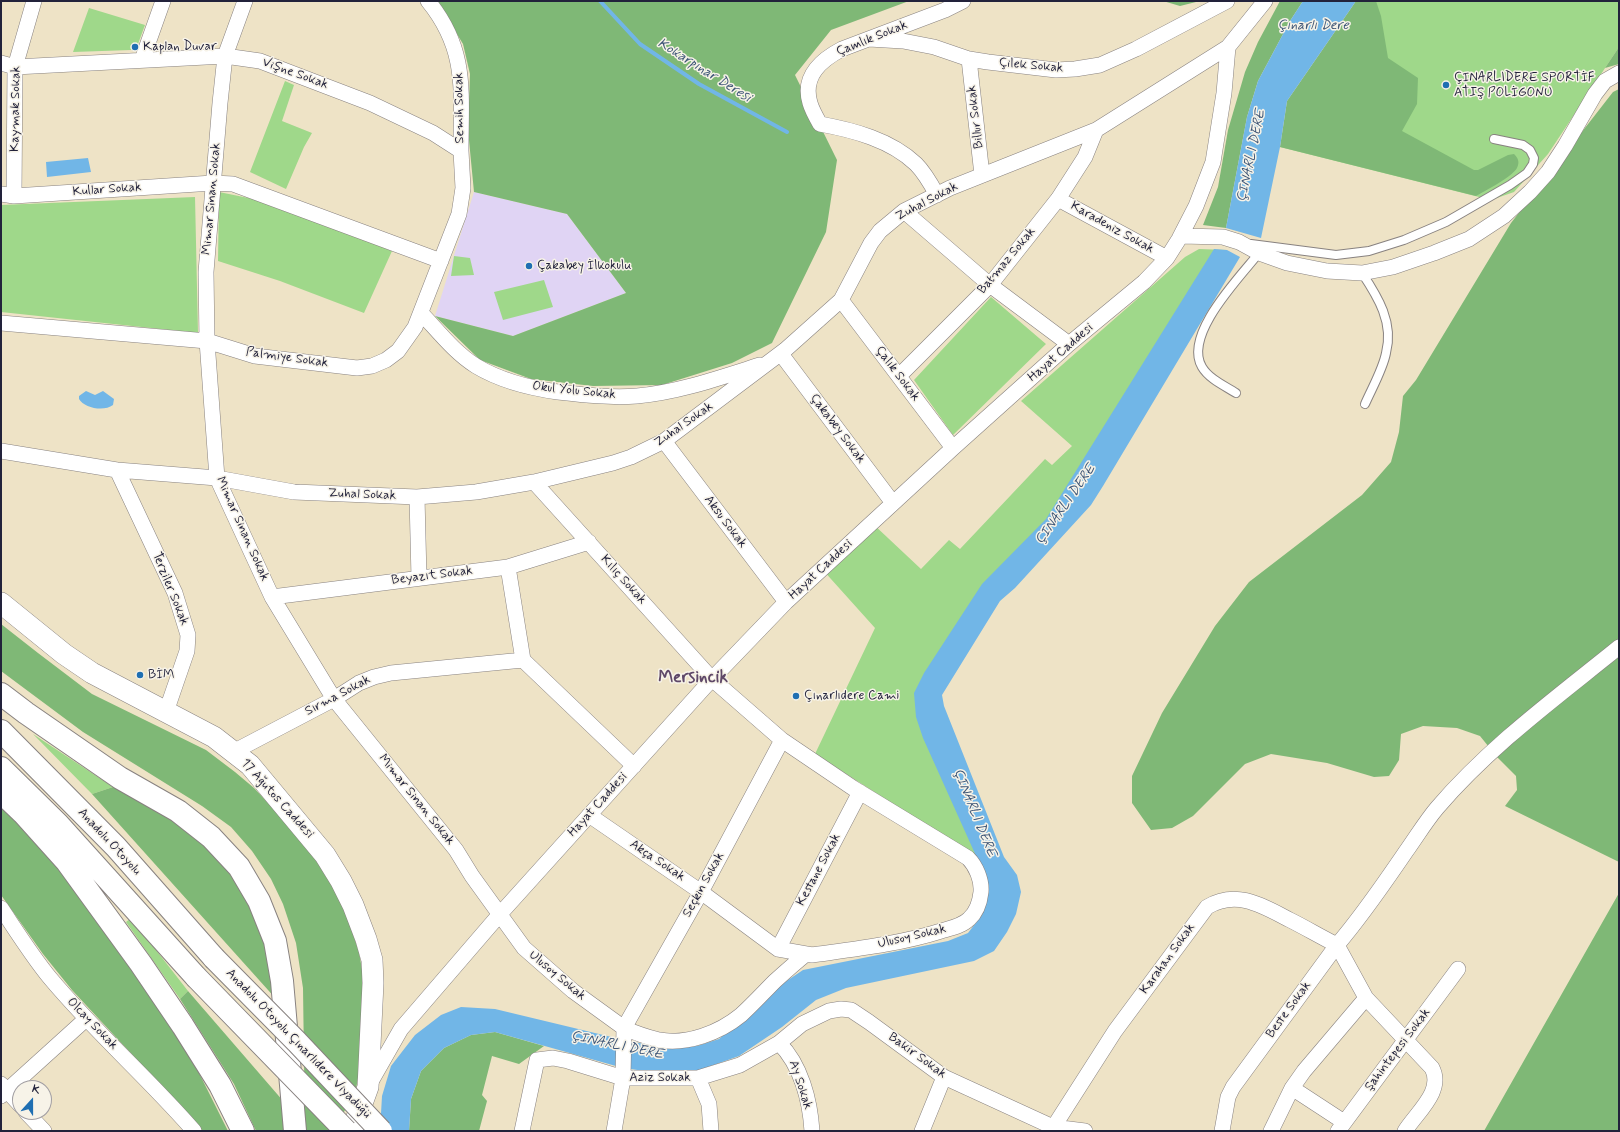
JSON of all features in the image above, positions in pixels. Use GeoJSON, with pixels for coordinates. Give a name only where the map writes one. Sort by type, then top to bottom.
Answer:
{"type":"FeatureCollection","features":[{"type":"Feature","properties":{"kind":"highway"},"geometry":{"type":"LineString","coordinates":[[1,694],[120,778],[178,811],[211,837],[239,867],[259,900],[276,941],[282,981],[295,1131]]}},
{"type":"Feature","properties":{"kind":"highway","name":"Anadolu Otoyolu"},"geometry":{"type":"LineString","coordinates":[[1,731],[116,847],[214,958]]}},
{"type":"Feature","properties":{"kind":"highway","name":"Anadolu Otoyolu"},"geometry":{"type":"LineString","coordinates":[[1,768],[58,824],[196,977]]}},
{"type":"Feature","properties":{"kind":"highway"},"geometry":{"type":"LineString","coordinates":[[1,792],[23,813],[66,862],[141,964],[183,1026],[220,1085],[243,1131]]}},
{"type":"Feature","properties":{"kind":"highway","name":"Anadolu Otoyolu Çınarlıdere Viyadüğü"},"geometry":{"type":"LineString","coordinates":[[214,958],[297,1042],[381,1131]]}},
{"type":"Feature","properties":{"kind":"highway","name":"Anadolu Otoyolu Çınarlıdere Viyadüğü"},"geometry":{"type":"LineString","coordinates":[[196,977],[346,1131]]}},
{"type":"Feature","properties":{"kind":"street","name":"Kaymak Sokak"},"geometry":{"type":"LineString","coordinates":[[8,195],[8,65],[34,1]]}},
{"type":"Feature","properties":{"kind":"street"},"geometry":{"type":"LineString","coordinates":[[142,60],[163,1]]}},
{"type":"Feature","properties":{"kind":"street","name":"Mimar Sinan Sokak"},"geometry":{"type":"LineString","coordinates":[[245,1],[225,56],[206,272],[207,341],[217,478],[272,597],[334,699],[456,850],[472,876],[500,914]]}},
{"type":"Feature","properties":{"kind":"street","name":"Semih Sokak"},"geometry":{"type":"LineString","coordinates":[[428,1],[440,18],[456,50],[461,74],[462,151]]}},
{"type":"Feature","properties":{"kind":"street","name":"Çamlık Sokak"},"geometry":{"type":"LineString","coordinates":[[937,195],[927,178],[916,164],[902,152],[886,143],[840,128],[820,124],[810,104],[808,92],[810,79],[816,67],[827,57],[842,49],[945,10],[963,1]]}},
{"type":"Feature","properties":{"kind":"street","name":"Çilek Sokak"},"geometry":{"type":"LineString","coordinates":[[869,39],[903,41],[934,47],[969,59],[1028,68],[1056,70],[1075,69],[1100,65],[1136,49],[1227,1]]}},
{"type":"Feature","properties":{"kind":"street"},"geometry":{"type":"LineString","coordinates":[[1228,47],[1265,1]]}},
{"type":"Feature","properties":{"kind":"street","name":"Zuhal Sokak"},"geometry":{"type":"LineString","coordinates":[[1,451],[117,470],[217,478],[294,492],[417,497],[476,492],[534,482],[613,463],[648,450],[664,441],[776,358],[841,300],[871,243],[880,231],[904,211],[982,175],[1096,130],[1228,47]]}},
{"type":"Feature","properties":{"kind":"street","name":"Hayat Caddesi"},"geometry":{"type":"LineString","coordinates":[[368,1087],[401,1029],[500,914],[712,679],[786,602],[953,448],[1069,344],[1144,282],[1166,258],[1181,236],[1196,206],[1213,162],[1224,93],[1228,47]]}},
{"type":"Feature","properties":{"kind":"street","name":"Vişne Sokak"},"geometry":{"type":"LineString","coordinates":[[8,65],[225,56],[260,61],[370,103],[433,133],[462,151]]}},
{"type":"Feature","properties":{"kind":"street","name":"Billur Sokak"},"geometry":{"type":"LineString","coordinates":[[969,59],[982,175]]}},
{"type":"Feature","properties":{"kind":"street"},"geometry":{"type":"LineString","coordinates":[[1181,236],[1217,237],[1239,242],[1258,253],[1287,263],[1320,270],[1362,273],[1393,267],[1434,253],[1469,239],[1504,216],[1530,192],[1548,172],[1595,94],[1605,81],[1619,73]]}},
{"type":"Feature","properties":{"kind":"street","name":"Batmaz Sokak"},"geometry":{"type":"LineString","coordinates":[[899,376],[990,285],[1058,199],[1085,157],[1096,130]]}},
{"type":"Feature","properties":{"kind":"street"},"geometry":{"type":"LineString","coordinates":[[441,261],[459,214],[462,200],[462,151]]}},
{"type":"Feature","properties":{"kind":"street","name":"Kullar Sokak"},"geometry":{"type":"LineString","coordinates":[[8,195],[213,183],[233,184],[441,261]]}},
{"type":"Feature","properties":{"kind":"street","name":"Karadeniz Sokak"},"geometry":{"type":"LineString","coordinates":[[1058,199],[1166,258]]}},
{"type":"Feature","properties":{"kind":"street"},"geometry":{"type":"LineString","coordinates":[[904,211],[990,285],[1069,344]]}},
{"type":"Feature","properties":{"kind":"street","name":"Palmiye Sokak"},"geometry":{"type":"LineString","coordinates":[[1,322],[207,341],[255,356],[357,368],[372,366],[386,360],[398,351],[411,333],[421,313],[441,261]]}},
{"type":"Feature","properties":{"kind":"street","name":"Çalık Sokak"},"geometry":{"type":"LineString","coordinates":[[841,300],[953,448]]}},
{"type":"Feature","properties":{"kind":"street","name":"Okul Yolu Sokak"},"geometry":{"type":"LineString","coordinates":[[421,313],[461,354],[474,365],[492,375],[510,382],[539,390],[605,397],[636,396],[660,393],[693,386],[776,358]]}},
{"type":"Feature","properties":{"kind":"street","name":"Çakabey Sokak"},"geometry":{"type":"LineString","coordinates":[[776,358],[893,503]]}},
{"type":"Feature","properties":{"kind":"street","name":"Aksu Sokak"},"geometry":{"type":"LineString","coordinates":[[664,441],[786,602]]}},
{"type":"Feature","properties":{"kind":"street","name":"Terziler Sokak"},"geometry":{"type":"LineString","coordinates":[[117,470],[174,593],[188,635],[187,650],[166,712]]}},
{"type":"Feature","properties":{"kind":"street","name":"Kılıç Sokak"},"geometry":{"type":"LineString","coordinates":[[534,482],[712,679]]}},
{"type":"Feature","properties":{"kind":"street"},"geometry":{"type":"LineString","coordinates":[[417,497],[419,578]]}},
{"type":"Feature","properties":{"kind":"street","name":"Beyazıt Sokak"},"geometry":{"type":"LineString","coordinates":[[272,597],[508,566],[589,542]]}},
{"type":"Feature","properties":{"kind":"street"},"geometry":{"type":"LineString","coordinates":[[508,566],[523,660],[634,766]]}},
{"type":"Feature","properties":{"kind":"street","name":"17 Ağutos Caddesi"},"geometry":{"type":"LineString","coordinates":[[1,603],[34,631],[87,669],[214,737],[250,765],[325,855],[341,880],[353,905],[372,960],[373,983],[368,1087],[352,1131]]}},
{"type":"Feature","properties":{"kind":"street","name":"Beste Sokak"},"geometry":{"type":"LineString","coordinates":[[1222,1131],[1228,1098],[1233,1087],[1337,945],[1358,920],[1436,809],[1483,758],[1510,734],[1619,647]]}},
{"type":"Feature","properties":{"kind":"street","name":"Sırma Sokak"},"geometry":{"type":"LineString","coordinates":[[233,752],[334,699],[359,683],[374,677],[391,673],[523,660]]}},
{"type":"Feature","properties":{"kind":"street","name":"Ulusoy Sokak"},"geometry":{"type":"LineString","coordinates":[[500,914],[524,948],[539,963],[624,1034],[673,1041],[690,1040],[707,1034],[740,1016],[775,981],[806,955],[921,938],[963,924],[974,913],[978,906],[981,886],[973,863],[968,858],[860,792],[782,740],[712,679]]}},
{"type":"Feature","properties":{"kind":"street","name":"Seçkin Sokak"},"geometry":{"type":"LineString","coordinates":[[624,1034],[782,740]]}},
{"type":"Feature","properties":{"kind":"street","name":"Kestane Sokak"},"geometry":{"type":"LineString","coordinates":[[778,949],[860,792]]}},
{"type":"Feature","properties":{"kind":"street","name":"Akça Sokak"},"geometry":{"type":"LineString","coordinates":[[589,815],[701,892],[778,949],[806,955]]}},
{"type":"Feature","properties":{"kind":"street","name":"Karahan Sokak"},"geometry":{"type":"LineString","coordinates":[[1052,1129],[1115,1031],[1207,907],[1215,902],[1235,899],[1257,903],[1337,945]]}},
{"type":"Feature","properties":{"kind":"street","name":"Olcay Sokak"},"geometry":{"type":"LineString","coordinates":[[1,908],[46,972],[86,1019],[194,1131]]}},
{"type":"Feature","properties":{"kind":"street"},"geometry":{"type":"LineString","coordinates":[[1337,945],[1366,998],[1432,1068],[1435,1074],[1436,1080],[1430,1096],[1405,1131]]}},
{"type":"Feature","properties":{"kind":"street","name":"Şahintepesi Sokak"},"geometry":{"type":"LineString","coordinates":[[1341,1126],[1458,969]]}},
{"type":"Feature","properties":{"kind":"street"},"geometry":{"type":"LineString","coordinates":[[1271,1131],[1292,1088],[1304,1071],[1366,998]]}},
{"type":"Feature","properties":{"kind":"street","name":"Bakir Sokak"},"geometry":{"type":"LineString","coordinates":[[779,1043],[802,1024],[816,1017],[835,1010],[851,1010],[944,1077],[1052,1129],[1086,1131]]}},
{"type":"Feature","properties":{"kind":"street"},"geometry":{"type":"LineString","coordinates":[[12,1098],[3,1090],[86,1019]]}},
{"type":"Feature","properties":{"kind":"street"},"geometry":{"type":"LineString","coordinates":[[614,1131],[623,1073],[624,1034]]}},
{"type":"Feature","properties":{"kind":"street","name":"Aziz Sokak"},"geometry":{"type":"LineString","coordinates":[[522,1131],[537,1060],[553,1058],[623,1073],[698,1078],[740,1065],[779,1043]]}},
{"type":"Feature","properties":{"kind":"street","name":"Ay Sokak"},"geometry":{"type":"LineString","coordinates":[[779,1043],[789,1052],[796,1064],[806,1096],[812,1131]]}},
{"type":"Feature","properties":{"kind":"street"},"geometry":{"type":"LineString","coordinates":[[922,1131],[944,1077]]}},
{"type":"Feature","properties":{"kind":"street"},"geometry":{"type":"LineString","coordinates":[[698,1078],[709,1104],[711,1131]]}},
{"type":"Feature","properties":{"kind":"street"},"geometry":{"type":"LineString","coordinates":[[1292,1088],[1341,1126]]}},
{"type":"Feature","properties":{"kind":"street"},"geometry":{"type":"LineString","coordinates":[[34,1120],[44,1131]]}},
{"type":"Feature","properties":{"kind":"lane"},"geometry":{"type":"LineString","coordinates":[[1239,242],[1336,255],[1369,251],[1404,240],[1446,222],[1510,185],[1527,173],[1533,164],[1534,158],[1530,150],[1523,145],[1494,139]]}},
{"type":"Feature","properties":{"kind":"lane"},"geometry":{"type":"LineString","coordinates":[[1236,393],[1214,379],[1203,369],[1198,360],[1197,348],[1201,332],[1214,310],[1258,253]]}},
{"type":"Feature","properties":{"kind":"lane"},"geometry":{"type":"LineString","coordinates":[[1362,273],[1378,297],[1386,320],[1389,338],[1386,354],[1365,404]]}},
{"type":"Feature","properties":{"kind":"shaded area","name":"Çakabey İlkokulu"},"geometry":{"type":"Polygon","coordinates":[[[474,192],[567,214],[626,293],[513,336],[435,316],[474,192]]]}},
{"type":"Feature","properties":{"kind":"green space"},"geometry":{"type":"Polygon","coordinates":[[[437,1],[909,1],[831,30],[795,75],[837,160],[826,232],[772,343],[732,363],[662,385],[593,386],[531,379],[480,360],[435,316],[513,336],[626,293],[567,214],[474,192],[468,130],[470,74],[463,44],[437,1]]]}},
{"type":"Feature","properties":{"kind":"green space"},"geometry":{"type":"Polygon","coordinates":[[[1163,1],[1200,1],[1180,6],[1163,1]]]}},
{"type":"Feature","properties":{"kind":"green space"},"geometry":{"type":"Polygon","coordinates":[[[1280,1],[1303,1],[1290,21],[1258,81],[1247,117],[1226,228],[1203,225],[1218,187],[1228,130],[1245,72],[1258,42],[1280,1]]]}},
{"type":"Feature","properties":{"kind":"green space","name":"ÇINARLIDERE SPORTİF ATIŞ POLİGONU"},"geometry":{"type":"Polygon","coordinates":[[[1356,1],[1619,1],[1619,47],[1548,154],[1514,192],[1494,199],[1487,199],[1280,147],[1356,1]]]}},
{"type":"Feature","properties":{"kind":"green space"},"geometry":{"type":"Polygon","coordinates":[[[1356,1],[1376,1],[1381,16],[1388,58],[1418,78],[1417,104],[1402,131],[1474,170],[1478,170],[1508,155],[1514,154],[1518,162],[1518,166],[1514,172],[1498,184],[1476,196],[1280,147],[1287,101],[1356,1]]]}},
{"type":"Feature","properties":{"kind":"green space"},"geometry":{"type":"Polygon","coordinates":[[[89,8],[145,25],[138,44],[131,50],[73,52],[89,8]]]}},
{"type":"Feature","properties":{"kind":"green space"},"geometry":{"type":"Polygon","coordinates":[[[1619,47],[1619,64],[1605,68],[1619,47]]]}},
{"type":"Feature","properties":{"kind":"green space"},"geometry":{"type":"Polygon","coordinates":[[[285,81],[294,85],[282,121],[312,133],[304,147],[286,189],[250,172],[285,81]]]}},
{"type":"Feature","properties":{"kind":"green space"},"geometry":{"type":"Polygon","coordinates":[[[1619,89],[1619,862],[1505,806],[1517,790],[1516,776],[1497,757],[1480,736],[1457,728],[1423,726],[1401,734],[1399,760],[1389,776],[1374,777],[1327,763],[1271,754],[1245,764],[1193,816],[1172,828],[1151,830],[1132,803],[1132,776],[1162,713],[1215,626],[1249,582],[1362,495],[1391,462],[1399,432],[1403,396],[1416,380],[1511,223],[1613,92],[1619,89]]]}},
{"type":"Feature","properties":{"kind":"green space"},"geometry":{"type":"Polygon","coordinates":[[[219,192],[273,203],[392,251],[364,313],[280,281],[218,261],[219,192]]]}},
{"type":"Feature","properties":{"kind":"green space"},"geometry":{"type":"Polygon","coordinates":[[[195,197],[198,333],[1,312],[1,205],[195,197]]]}},
{"type":"Feature","properties":{"kind":"green space"},"geometry":{"type":"Polygon","coordinates":[[[1199,249],[1227,250],[935,686],[1004,875],[815,754],[875,628],[822,569],[872,523],[921,569],[949,540],[960,549],[1045,459],[1052,465],[1072,446],[1021,401],[1185,257],[1199,249]]]}},
{"type":"Feature","properties":{"kind":"green space"},"geometry":{"type":"Polygon","coordinates":[[[454,256],[470,258],[474,275],[451,276],[454,256]]]}},
{"type":"Feature","properties":{"kind":"green space"},"geometry":{"type":"Polygon","coordinates":[[[544,280],[553,307],[503,320],[494,292],[544,280]]]}},
{"type":"Feature","properties":{"kind":"green space"},"geometry":{"type":"Polygon","coordinates":[[[991,297],[1046,344],[953,435],[914,380],[991,297]]]}},
{"type":"Feature","properties":{"kind":"green space"},"geometry":{"type":"Polygon","coordinates":[[[1,624],[92,694],[206,750],[254,788],[317,855],[338,889],[359,952],[364,981],[362,1057],[356,1089],[334,1131],[305,1131],[303,988],[296,943],[283,904],[271,879],[252,851],[231,827],[202,806],[83,732],[1,671],[1,624]]]}},
{"type":"Feature","properties":{"kind":"green space"},"geometry":{"type":"Polygon","coordinates":[[[33,734],[113,787],[92,794],[33,734]]]}},
{"type":"Feature","properties":{"kind":"green space"},"geometry":{"type":"Polygon","coordinates":[[[113,787],[181,819],[229,866],[264,924],[277,1000],[92,794],[113,787]]]}},
{"type":"Feature","properties":{"kind":"green space"},"geometry":{"type":"Polygon","coordinates":[[[1,804],[63,874],[164,1015],[194,1063],[228,1131],[203,1131],[72,990],[43,954],[1,895],[1,804]]]}},
{"type":"Feature","properties":{"kind":"green space"},"geometry":{"type":"Polygon","coordinates":[[[1619,893],[1619,1131],[1484,1131],[1619,893]]]}},
{"type":"Feature","properties":{"kind":"green space"},"geometry":{"type":"Polygon","coordinates":[[[131,918],[188,991],[180,999],[126,922],[131,918]]]}},
{"type":"Feature","properties":{"kind":"green space"},"geometry":{"type":"Polygon","coordinates":[[[188,991],[284,1102],[286,1131],[256,1131],[234,1084],[180,999],[188,991]]]}},
{"type":"Feature","properties":{"kind":"green space"},"geometry":{"type":"Polygon","coordinates":[[[495,1032],[544,1046],[519,1064],[492,1056],[482,1095],[487,1101],[479,1131],[409,1131],[411,1099],[421,1071],[444,1048],[471,1035],[495,1032]]]}},
{"type":"Feature","properties":{"kind":"water","name":"Çınarlı Dere"},"geometry":{"type":"Polygon","coordinates":[[[1303,1],[1356,1],[1287,101],[1280,147],[1261,238],[1226,228],[1247,117],[1258,81],[1290,21],[1303,1]]]}},
{"type":"Feature","properties":{"kind":"water"},"geometry":{"type":"Polygon","coordinates":[[[88,158],[91,172],[47,177],[46,162],[88,158]]]}},
{"type":"Feature","properties":{"kind":"water","name":"ÇINARLI DERE"},"geometry":{"type":"Polygon","coordinates":[[[1214,249],[1227,250],[1240,257],[1103,486],[1091,505],[1015,588],[1000,601],[942,695],[944,706],[1004,857],[1017,875],[1021,892],[1016,914],[1007,932],[994,951],[974,961],[846,988],[816,1000],[782,1027],[739,1056],[697,1071],[652,1072],[623,1068],[495,1032],[471,1035],[444,1048],[421,1071],[411,1099],[409,1131],[380,1131],[382,1096],[391,1066],[415,1035],[441,1015],[461,1007],[495,1009],[664,1048],[697,1046],[719,1039],[782,984],[803,970],[948,941],[968,933],[982,915],[987,899],[981,867],[923,738],[916,717],[914,693],[924,673],[982,584],[1046,519],[1214,249]]]}},
{"type":"Feature","properties":{"kind":"water"},"geometry":{"type":"Polygon","coordinates":[[[86,391],[95,395],[103,391],[114,399],[113,405],[100,409],[85,405],[79,399],[79,396],[86,391]]]}},
{"type":"Feature","properties":{"kind":"waterway","name":"Kokarpınar Deresi"},"geometry":{"type":"LineString","coordinates":[[600,1],[640,44],[699,84],[787,132]]}},
{"type":"Feature","properties":{"kind":"place","name":"Kaplan Duvar"},"geometry":{"type":"Point","coordinates":[135,47]}},
{"type":"Feature","properties":{"kind":"place","name":"ÇINARLIDERE SPORTİF ATIŞ POLİGONU"},"geometry":{"type":"Point","coordinates":[1446,85]}},
{"type":"Feature","properties":{"kind":"place","name":"Çakabey İlkokulu"},"geometry":{"type":"Point","coordinates":[529,266]}},
{"type":"Feature","properties":{"kind":"place","name":"BİM"},"geometry":{"type":"Point","coordinates":[140,675]}},
{"type":"Feature","properties":{"kind":"place","name":"Çınarlıdere Cami"},"geometry":{"type":"Point","coordinates":[796,696]}},
{"type":"Feature","properties":{"kind":"district","name":"Mersincik"},"geometry":{"type":"Point","coordinates":[693,678]}}]}
